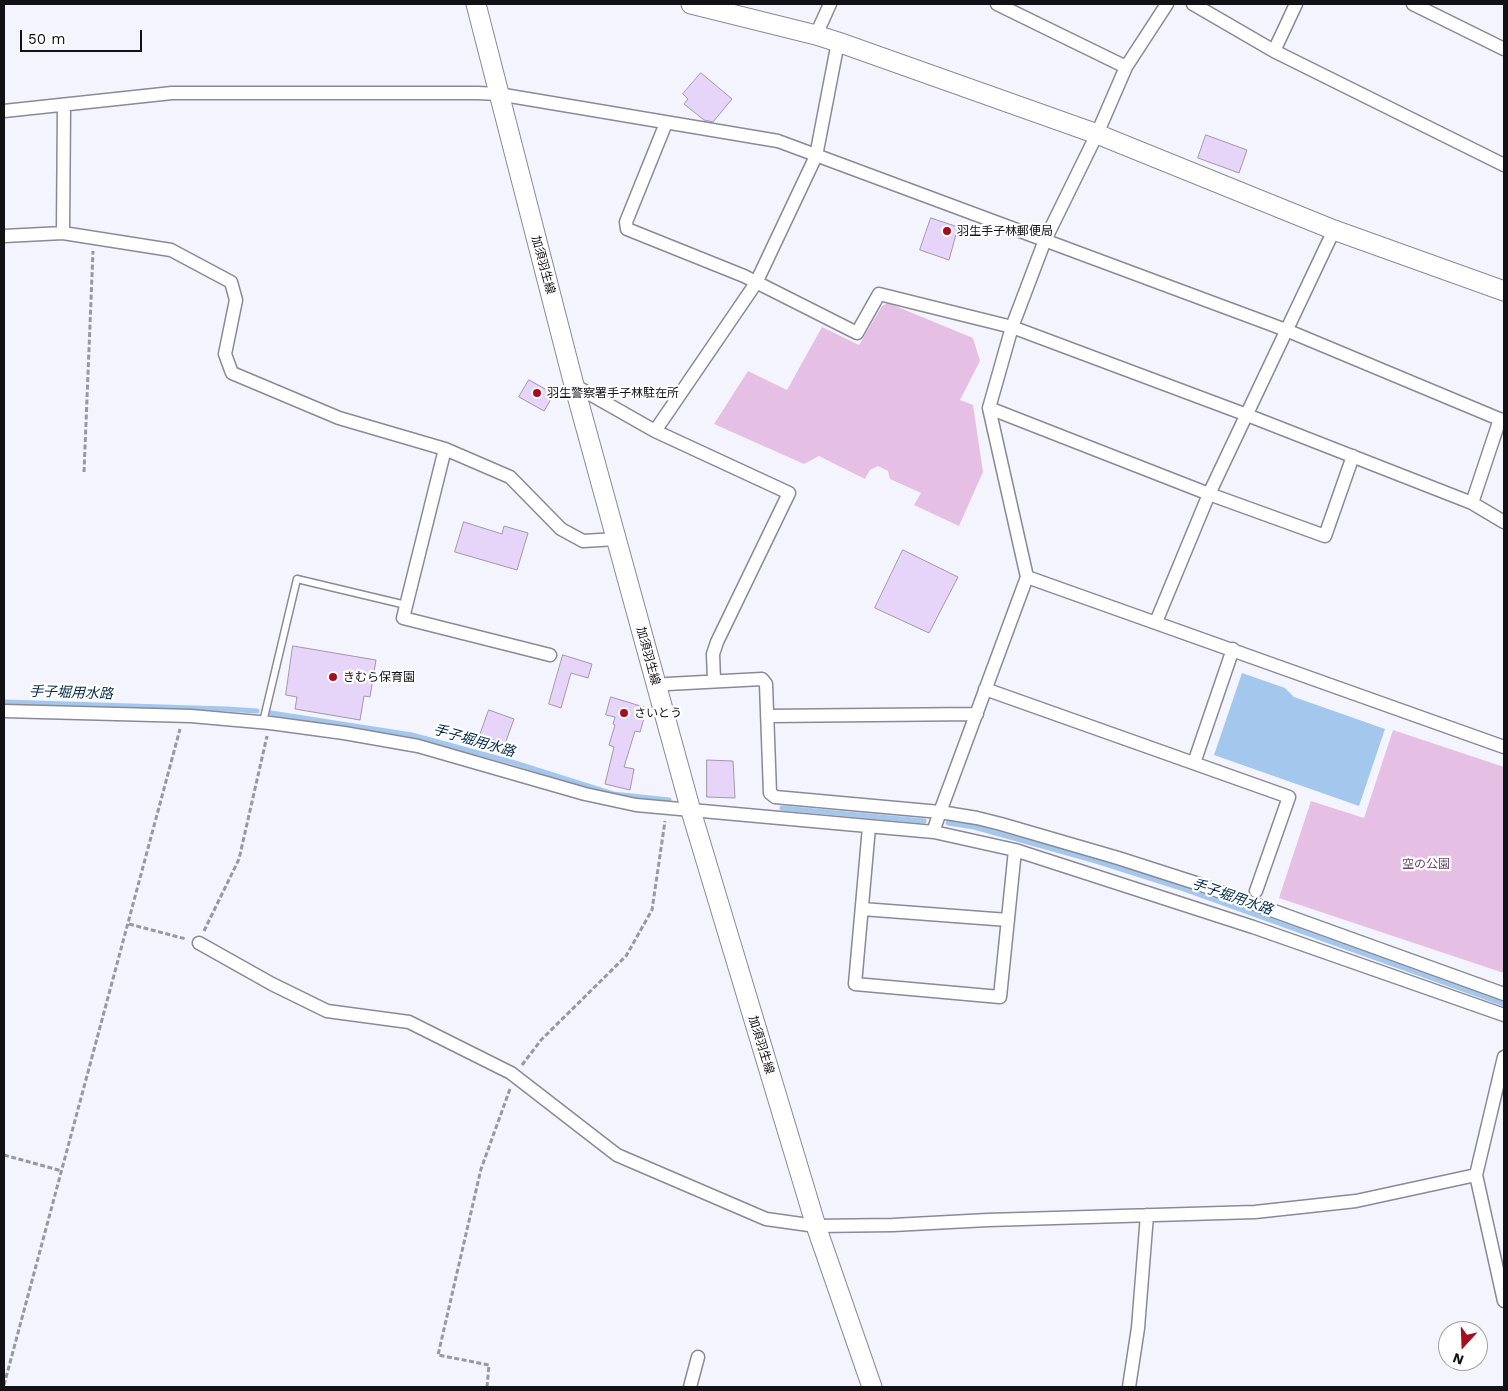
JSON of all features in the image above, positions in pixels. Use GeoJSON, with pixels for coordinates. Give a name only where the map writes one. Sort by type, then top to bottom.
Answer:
{"type":"FeatureCollection","features":[{"type":"Feature","properties":{"kind":"main road","name":"加須羽生線"},"geometry":{"type":"LineString","coordinates":[[476,4],[574,385],[691,811],[816,1226],[872,1387]]}},
{"type":"Feature","properties":{"kind":"main road"},"geometry":{"type":"LineString","coordinates":[[691,4],[838,42],[1098,134],[1334,230],[1504,291]]}},
{"type":"Feature","properties":{"kind":"street"},"geometry":{"type":"LineString","coordinates":[[816,35],[830,4]]}},
{"type":"Feature","properties":{"kind":"street"},"geometry":{"type":"LineString","coordinates":[[997,4],[1126,66]]}},
{"type":"Feature","properties":{"kind":"street"},"geometry":{"type":"LineString","coordinates":[[934,832],[1027,577],[989,408],[1012,327],[1044,240],[1098,134],[1126,66],[1167,4]]}},
{"type":"Feature","properties":{"kind":"street"},"geometry":{"type":"LineString","coordinates":[[1193,4],[1274,51],[1504,165]]}},
{"type":"Feature","properties":{"kind":"street"},"geometry":{"type":"LineString","coordinates":[[1274,51],[1296,4]]}},
{"type":"Feature","properties":{"kind":"street"},"geometry":{"type":"LineString","coordinates":[[1413,4],[1504,49]]}},
{"type":"Feature","properties":{"kind":"street"},"geometry":{"type":"LineString","coordinates":[[655,431],[756,283],[816,156],[838,42]]}},
{"type":"Feature","properties":{"kind":"street"},"geometry":{"type":"LineString","coordinates":[[4,111],[172,93],[498,94],[778,141],[1286,330],[1502,420],[1472,503]]}},
{"type":"Feature","properties":{"kind":"street"},"geometry":{"type":"LineString","coordinates":[[63,233],[64,105]]}},
{"type":"Feature","properties":{"kind":"street"},"geometry":{"type":"LineString","coordinates":[[666,122],[626,222],[627,229],[744,276],[857,333],[879,294],[1012,327],[1247,415],[1472,503],[1504,522]]}},
{"type":"Feature","properties":{"kind":"street"},"geometry":{"type":"LineString","coordinates":[[1156,622],[1209,494],[1334,230]]}},
{"type":"Feature","properties":{"kind":"street"},"geometry":{"type":"LineString","coordinates":[[4,236],[63,233],[171,250],[232,282],[236,300],[225,354],[232,373],[339,418],[445,449],[510,476],[561,530],[583,541],[616,539]]}},
{"type":"Feature","properties":{"kind":"street"},"geometry":{"type":"LineString","coordinates":[[574,385],[655,431],[789,493],[717,642],[713,654],[714,680]]}},
{"type":"Feature","properties":{"kind":"street"},"geometry":{"type":"LineString","coordinates":[[989,408],[1209,494],[1325,536],[1353,456]]}},
{"type":"Feature","properties":{"kind":"street"},"geometry":{"type":"LineString","coordinates":[[445,449],[403,618],[550,655]]}},
{"type":"Feature","properties":{"kind":"street"},"geometry":{"type":"LineString","coordinates":[[1027,577],[1504,747]]}},
{"type":"Feature","properties":{"kind":"street"},"geometry":{"type":"LineString","coordinates":[[1194,763],[1233,649]]}},
{"type":"Feature","properties":{"kind":"street"},"geometry":{"type":"LineString","coordinates":[[657,687],[667,684],[714,680],[762,679],[766,684],[770,793],[775,797],[940,812],[993,822],[1118,858],[1199,884],[1504,994]]}},
{"type":"Feature","properties":{"kind":"street"},"geometry":{"type":"LineString","coordinates":[[985,689],[1289,797],[1256,891]]}},
{"type":"Feature","properties":{"kind":"street"},"geometry":{"type":"LineString","coordinates":[[4,712],[181,716],[266,722],[418,746],[585,794],[636,805],[934,832],[1015,850],[1253,928],[1504,1015]]}},
{"type":"Feature","properties":{"kind":"street"},"geometry":{"type":"LineString","coordinates":[[767,716],[977,714]]}},
{"type":"Feature","properties":{"kind":"street"},"geometry":{"type":"LineString","coordinates":[[869,827],[855,984],[1000,997],[1015,850]]}},
{"type":"Feature","properties":{"kind":"street"},"geometry":{"type":"LineString","coordinates":[[862,909],[1008,920]]}},
{"type":"Feature","properties":{"kind":"street"},"geometry":{"type":"LineString","coordinates":[[199,943],[272,984],[327,1011],[409,1022],[512,1073],[617,1155],[766,1219],[816,1226],[892,1225],[988,1220],[1255,1212],[1356,1201],[1476,1175]]}},
{"type":"Feature","properties":{"kind":"street"},"geometry":{"type":"LineString","coordinates":[[1504,1057],[1476,1175],[1504,1301]]}},
{"type":"Feature","properties":{"kind":"street"},"geometry":{"type":"LineString","coordinates":[[1128,1387],[1138,1328],[1147,1215]]}},
{"type":"Feature","properties":{"kind":"street"},"geometry":{"type":"LineString","coordinates":[[690,1387],[698,1357]]}},
{"type":"Feature","properties":{"kind":"lane"},"geometry":{"type":"LineString","coordinates":[[266,722],[297,579],[406,605]]}},
{"type":"Feature","properties":{"kind":"path"},"geometry":{"type":"LineString","coordinates":[[84,472],[94,238]]}},
{"type":"Feature","properties":{"kind":"path"},"geometry":{"type":"LineString","coordinates":[[4,1385],[179,736],[181,716]]}},
{"type":"Feature","properties":{"kind":"path"},"geometry":{"type":"LineString","coordinates":[[129,924],[199,943],[239,859],[266,722]]}},
{"type":"Feature","properties":{"kind":"path"},"geometry":{"type":"LineString","coordinates":[[4,1155],[62,1170]]}},
{"type":"Feature","properties":{"kind":"green space"},"geometry":{"type":"Polygon","coordinates":[[[888,303],[973,338],[980,361],[960,400],[973,405],[983,472],[959,526],[914,505],[921,493],[890,479],[888,471],[878,466],[870,470],[865,479],[819,456],[804,464],[714,424],[748,371],[787,390],[822,327],[859,345],[882,306],[888,303]]]}},
{"type":"Feature","properties":{"kind":"green space","name":"空の公園"},"geometry":{"type":"Polygon","coordinates":[[[1393,730],[1504,767],[1504,973],[1279,898],[1311,801],[1364,818],[1393,730]]]}},
{"type":"Feature","properties":{"kind":"water"},"geometry":{"type":"Polygon","coordinates":[[[1242,673],[1285,688],[1294,697],[1385,729],[1359,806],[1214,755],[1242,673]]]}},
{"type":"Feature","properties":{"kind":"building"},"geometry":{"type":"Polygon","coordinates":[[[701,73],[732,99],[713,122],[704,120],[684,104],[688,99],[683,94],[701,73]]]}},
{"type":"Feature","properties":{"kind":"building"},"geometry":{"type":"Polygon","coordinates":[[[1206,135],[1247,150],[1239,173],[1198,158],[1206,135]]]}},
{"type":"Feature","properties":{"kind":"building"},"geometry":{"type":"Polygon","coordinates":[[[931,218],[958,227],[949,260],[920,250],[931,218]]]}},
{"type":"Feature","properties":{"kind":"building"},"geometry":{"type":"Polygon","coordinates":[[[529,380],[554,394],[544,411],[519,397],[529,380]]]}},
{"type":"Feature","properties":{"kind":"building"},"geometry":{"type":"Polygon","coordinates":[[[464,522],[502,534],[504,526],[528,533],[517,570],[455,552],[464,522]]]}},
{"type":"Feature","properties":{"kind":"building"},"geometry":{"type":"Polygon","coordinates":[[[903,550],[958,577],[929,633],[875,608],[903,550]]]}},
{"type":"Feature","properties":{"kind":"building"},"geometry":{"type":"Polygon","coordinates":[[[293,646],[376,660],[370,697],[364,696],[360,720],[295,709],[297,697],[286,695],[293,646]]]}},
{"type":"Feature","properties":{"kind":"building"},"geometry":{"type":"Polygon","coordinates":[[[563,655],[592,664],[588,678],[571,673],[561,708],[549,704],[563,655]]]}},
{"type":"Feature","properties":{"kind":"building"},"geometry":{"type":"Polygon","coordinates":[[[611,697],[647,708],[640,732],[635,731],[624,767],[634,769],[630,790],[605,784],[614,747],[609,745],[615,725],[613,724],[615,717],[606,715],[611,697]]]}},
{"type":"Feature","properties":{"kind":"building"},"geometry":{"type":"Polygon","coordinates":[[[489,710],[514,719],[505,744],[480,735],[489,710]]]}},
{"type":"Feature","properties":{"kind":"building"},"geometry":{"type":"Polygon","coordinates":[[[707,760],[733,761],[735,798],[707,797],[707,760]]]}},
{"type":"Feature","properties":{"kind":"waterway","name":"手子堀用水路"},"geometry":{"type":"LineString","coordinates":[[4,702],[257,711]]}},
{"type":"Feature","properties":{"kind":"waterway","name":"手子堀用水路"},"geometry":{"type":"LineString","coordinates":[[271,713],[412,735],[515,763],[613,794],[669,800]]}},
{"type":"Feature","properties":{"kind":"waterway","name":"手子堀用水路"},"geometry":{"type":"LineString","coordinates":[[782,808],[924,821]]}},
{"type":"Feature","properties":{"kind":"waterway","name":"手子堀用水路"},"geometry":{"type":"LineString","coordinates":[[948,823],[974,827],[1096,861],[1178,887],[1504,1004]]}},
{"type":"Feature","properties":{"kind":"place","name":"羽生手子林郵便局"},"geometry":{"type":"Point","coordinates":[947,231]}},
{"type":"Feature","properties":{"kind":"place","name":"羽生警察署手子林駐在所"},"geometry":{"type":"Point","coordinates":[537,393]}},
{"type":"Feature","properties":{"kind":"place","name":"きむら保育園"},"geometry":{"type":"Point","coordinates":[333,677]}},
{"type":"Feature","properties":{"kind":"place","name":"さいとう"},"geometry":{"type":"Point","coordinates":[624,713]}}]}
